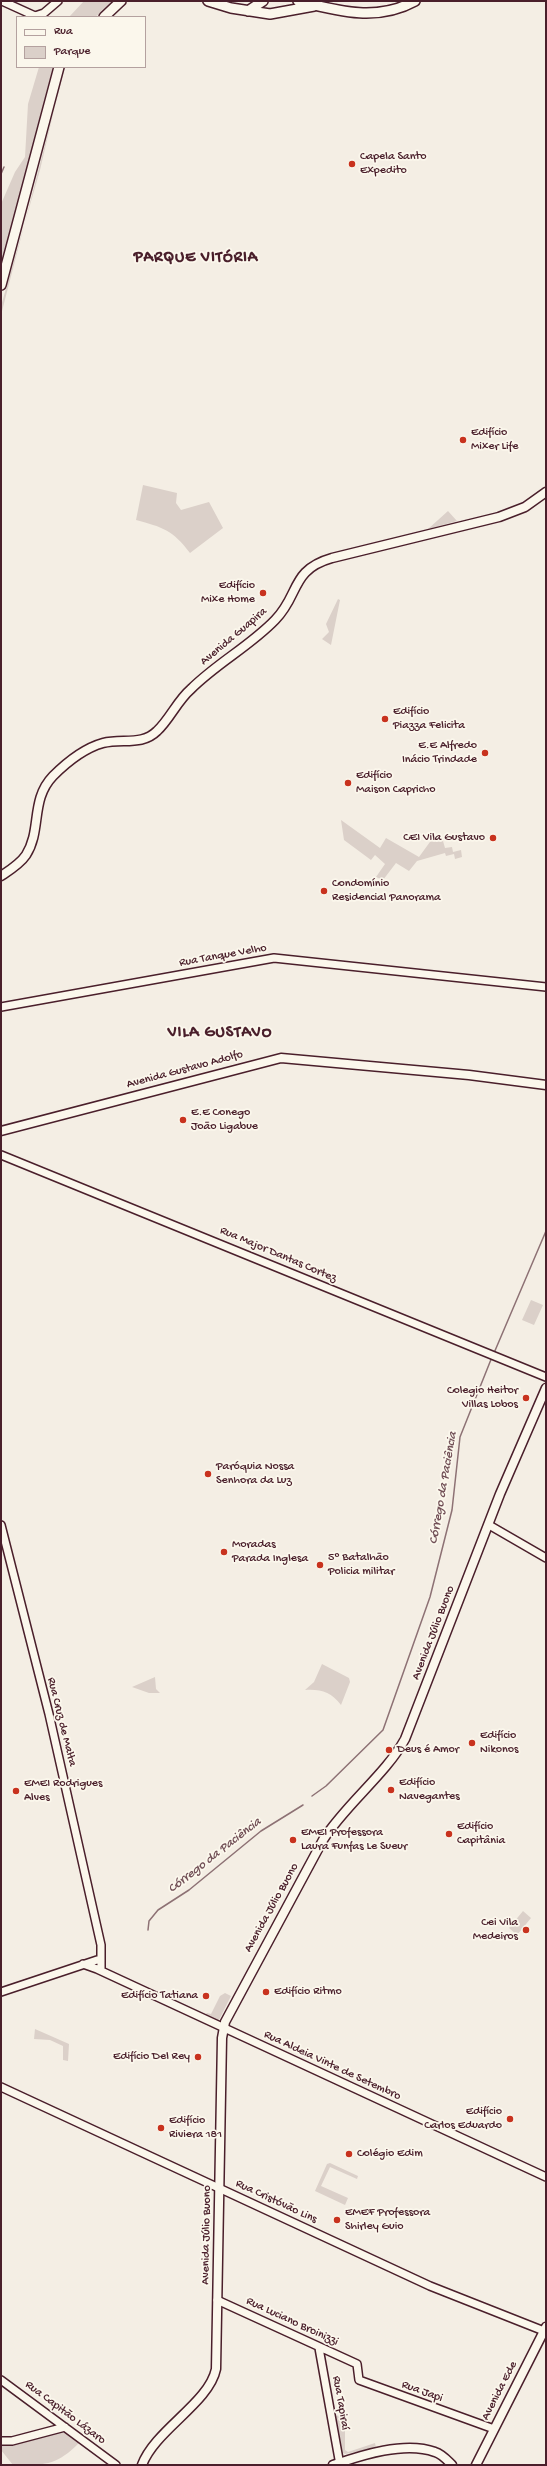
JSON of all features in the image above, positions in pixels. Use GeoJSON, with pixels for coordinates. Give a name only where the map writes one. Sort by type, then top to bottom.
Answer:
{"type":"FeatureCollection","features":[{"type":"Feature","properties":{"kind":"main road"},"geometry":{"type":"LineString","coordinates":[[105,16],[119,3],[127,1]]}},
{"type":"Feature","properties":{"kind":"main road"},"geometry":{"type":"LineString","coordinates":[[208,1],[248,11],[281,14],[317,6]]}},
{"type":"Feature","properties":{"kind":"main road"},"geometry":{"type":"LineString","coordinates":[[248,11],[263,1]]}},
{"type":"Feature","properties":{"kind":"main road"},"geometry":{"type":"LineString","coordinates":[[298,1],[317,6],[372,14],[397,9],[415,1]]}},
{"type":"Feature","properties":{"kind":"main road"},"geometry":{"type":"LineString","coordinates":[[1,285],[59,68]]}},
{"type":"Feature","properties":{"kind":"main road","name":"Avenida Guapira"},"geometry":{"type":"LineString","coordinates":[[1,876],[23,860],[28,851],[40,795],[58,772],[92,747],[108,742],[143,740],[152,736],[163,726],[179,701],[192,688],[261,634],[279,616],[301,577],[311,566],[332,558],[499,517],[525,507],[546,492]]}},
{"type":"Feature","properties":{"kind":"main road","name":"Avenida Gustavo Adolfo"},"geometry":{"type":"LineString","coordinates":[[1,1131],[281,1058],[451,1075],[469,1075],[481,1078],[546,1085]]}},
{"type":"Feature","properties":{"kind":"main road","name":"Avenida Júlio Buono"},"geometry":{"type":"LineString","coordinates":[[142,2465],[150,2450],[213,2378],[216,2369],[223,2028],[256,1961],[323,1840],[338,1818],[393,1756],[405,1739],[489,1524],[546,1388]]}},
{"type":"Feature","properties":{"kind":"main road","name":"Avenida Ede"},"geometry":{"type":"LineString","coordinates":[[476,2465],[545,2329]]}},
{"type":"Feature","properties":{"kind":"main road"},"geometry":{"type":"LineString","coordinates":[[338,2464],[389,2450],[412,2449],[436,2452],[452,2465]]}},
{"type":"Feature","properties":{"kind":"street"},"geometry":{"type":"LineString","coordinates":[[2,1],[35,16],[44,13],[58,1]]}},
{"type":"Feature","properties":{"kind":"street","name":"Rua Tanque Velho"},"geometry":{"type":"LineString","coordinates":[[1,1007],[274,958],[546,987]]}},
{"type":"Feature","properties":{"kind":"street","name":"Rua Major Dantas Cortez"},"geometry":{"type":"LineString","coordinates":[[1,1154],[493,1354],[546,1377]]}},
{"type":"Feature","properties":{"kind":"street"},"geometry":{"type":"LineString","coordinates":[[489,1524],[546,1558]]}},
{"type":"Feature","properties":{"kind":"street","name":"Rua Cruz de Malta"},"geometry":{"type":"LineString","coordinates":[[1,1525],[49,1714],[102,1950],[98,1964]]}},
{"type":"Feature","properties":{"kind":"street"},"geometry":{"type":"LineString","coordinates":[[1,1992],[83,1964],[98,1964]]}},
{"type":"Feature","properties":{"kind":"street","name":"Rua Aldeia Vinte de Setembro"},"geometry":{"type":"LineString","coordinates":[[98,1964],[108,1974],[546,2177]]}},
{"type":"Feature","properties":{"kind":"street","name":"Rua Cristóvão Lins"},"geometry":{"type":"LineString","coordinates":[[1,2087],[436,2288],[545,2329]]}},
{"type":"Feature","properties":{"kind":"street","name":"Rua Luciano Broinizzi"},"geometry":{"type":"LineString","coordinates":[[217,2300],[321,2350],[357,2364]]}},
{"type":"Feature","properties":{"kind":"street","name":"Rua Tapiraí"},"geometry":{"type":"LineString","coordinates":[[321,2350],[338,2464]]}},
{"type":"Feature","properties":{"kind":"street","name":"Rua Japi"},"geometry":{"type":"LineString","coordinates":[[357,2364],[359,2380],[494,2429]]}},
{"type":"Feature","properties":{"kind":"street","name":"Rua Capitão Lázaro"},"geometry":{"type":"LineString","coordinates":[[1,2380],[116,2465]]}},
{"type":"Feature","properties":{"kind":"street"},"geometry":{"type":"LineString","coordinates":[[46,2431],[49,2414]]}},
{"type":"Feature","properties":{"kind":"street"},"geometry":{"type":"LineString","coordinates":[[1,2441],[12,2441],[65,2426]]}},
{"type":"Feature","properties":{"kind":"green space"},"geometry":{"type":"Polygon","coordinates":[[[84,1],[117,1],[96,16],[70,16],[84,1]]]}},
{"type":"Feature","properties":{"kind":"green space"},"geometry":{"type":"Polygon","coordinates":[[[39,68],[53,68],[1,267],[1,204],[15,172],[25,157],[28,104],[39,68]]]}},
{"type":"Feature","properties":{"kind":"green space"},"geometry":{"type":"Polygon","coordinates":[[[64,68],[65,68],[55,107],[64,68]]]}},
{"type":"Feature","properties":{"kind":"green space"},"geometry":{"type":"Polygon","coordinates":[[[55,107],[40,170],[24,225],[55,107]]]}},
{"type":"Feature","properties":{"kind":"green space"},"geometry":{"type":"Polygon","coordinates":[[[24,225],[1,315],[1,306],[24,225]]]}},
{"type":"Feature","properties":{"kind":"green space"},"geometry":{"type":"Polygon","coordinates":[[[143,485],[177,493],[176,503],[181,510],[209,502],[223,528],[190,553],[178,539],[166,530],[136,520],[143,485]]]}},
{"type":"Feature","properties":{"kind":"green space"},"geometry":{"type":"Polygon","coordinates":[[[448,511],[457,521],[428,529],[448,511]]]}},
{"type":"Feature","properties":{"kind":"green space"},"geometry":{"type":"Polygon","coordinates":[[[338,599],[340,600],[331,645],[322,639],[329,632],[326,624],[338,599]]]}},
{"type":"Feature","properties":{"kind":"green space"},"geometry":{"type":"Polygon","coordinates":[[[341,820],[380,848],[386,838],[419,857],[435,835],[436,842],[443,841],[445,848],[452,847],[453,852],[461,850],[462,857],[455,859],[454,854],[446,856],[445,853],[417,861],[409,871],[396,863],[383,880],[376,877],[385,864],[375,855],[371,860],[344,840],[341,820]]]}},
{"type":"Feature","properties":{"kind":"green space"},"geometry":{"type":"Polygon","coordinates":[[[531,1300],[543,1305],[534,1325],[522,1320],[531,1300]]]}},
{"type":"Feature","properties":{"kind":"green space"},"geometry":{"type":"Polygon","coordinates":[[[322,1664],[349,1678],[350,1682],[341,1705],[325,1692],[305,1690],[314,1682],[322,1664]]]}},
{"type":"Feature","properties":{"kind":"green space"},"geometry":{"type":"Polygon","coordinates":[[[155,1677],[156,1689],[160,1693],[149,1693],[132,1687],[155,1677]]]}},
{"type":"Feature","properties":{"kind":"green space"},"geometry":{"type":"Polygon","coordinates":[[[523,1911],[531,1918],[517,1935],[509,1928],[523,1911]]]}},
{"type":"Feature","properties":{"kind":"green space"},"geometry":{"type":"Polygon","coordinates":[[[225,1993],[231,1996],[218,2022],[205,2015],[207,2013],[211,2014],[220,1996],[225,1993]]]}},
{"type":"Feature","properties":{"kind":"green space"},"geometry":{"type":"Polygon","coordinates":[[[35,2029],[69,2044],[68,2061],[63,2060],[63,2046],[50,2040],[34,2039],[35,2029]]]}},
{"type":"Feature","properties":{"kind":"green space"},"geometry":{"type":"Polygon","coordinates":[[[330,2163],[358,2176],[357,2179],[330,2167],[321,2186],[348,2198],[345,2205],[315,2191],[327,2164],[330,2163]]]}},
{"type":"Feature","properties":{"kind":"green space"},"geometry":{"type":"Polygon","coordinates":[[[345,2414],[345,2450],[348,2452],[375,2443],[376,2448],[345,2454],[343,2453],[336,2416],[345,2414]]]}},
{"type":"Feature","properties":{"kind":"green space"},"geometry":{"type":"Polygon","coordinates":[[[61,2428],[79,2443],[71,2451],[49,2463],[13,2465],[1,2450],[1,2446],[61,2428]]]}},
{"type":"Feature","properties":{"kind":"waterway"},"geometry":{"type":"LineString","coordinates":[[1,174],[4,167]]}},
{"type":"Feature","properties":{"kind":"waterway","name":"Córrego da Paciência"},"geometry":{"type":"LineString","coordinates":[[494,1353],[546,1231]]}},
{"type":"Feature","properties":{"kind":"waterway","name":"Córrego da Paciência"},"geometry":{"type":"LineString","coordinates":[[312,1796],[326,1786],[383,1730],[430,1597],[452,1510],[460,1437],[492,1357]]}},
{"type":"Feature","properties":{"kind":"waterway","name":"Córrego da Paciência"},"geometry":{"type":"LineString","coordinates":[[148,1930],[149,1921],[158,1910],[189,1890],[261,1831],[303,1805]]}},
{"type":"Feature","properties":{"kind":"place","name":"Capela Santo Expedito"},"geometry":{"type":"Point","coordinates":[352,164]}},
{"type":"Feature","properties":{"kind":"place","name":"Edifício Mixer Life"},"geometry":{"type":"Point","coordinates":[463,440]}},
{"type":"Feature","properties":{"kind":"place","name":"Edifício Mixe Home"},"geometry":{"type":"Point","coordinates":[263,593]}},
{"type":"Feature","properties":{"kind":"place","name":"Edifício Piazza Felicita"},"geometry":{"type":"Point","coordinates":[385,719]}},
{"type":"Feature","properties":{"kind":"place","name":"E.E Alfredo Inácio Trindade"},"geometry":{"type":"Point","coordinates":[485,753]}},
{"type":"Feature","properties":{"kind":"place","name":"Edifício Maison Capricho"},"geometry":{"type":"Point","coordinates":[348,783]}},
{"type":"Feature","properties":{"kind":"place","name":"CEI Vila Gustavo"},"geometry":{"type":"Point","coordinates":[493,838]}},
{"type":"Feature","properties":{"kind":"place","name":"Condomínio Residencial Panorama"},"geometry":{"type":"Point","coordinates":[324,891]}},
{"type":"Feature","properties":{"kind":"place","name":"E.E Conego João Ligabue"},"geometry":{"type":"Point","coordinates":[183,1120]}},
{"type":"Feature","properties":{"kind":"place","name":"Colegio Heitor Villas Lobos"},"geometry":{"type":"Point","coordinates":[526,1398]}},
{"type":"Feature","properties":{"kind":"place","name":"Paróquia Nossa Senhora da Luz"},"geometry":{"type":"Point","coordinates":[208,1474]}},
{"type":"Feature","properties":{"kind":"place","name":"Moradas Parada Inglesa"},"geometry":{"type":"Point","coordinates":[224,1552]}},
{"type":"Feature","properties":{"kind":"place","name":"5º Batalhão Policia militar"},"geometry":{"type":"Point","coordinates":[320,1565]}},
{"type":"Feature","properties":{"kind":"place","name":"Edifício Nikonos"},"geometry":{"type":"Point","coordinates":[472,1743]}},
{"type":"Feature","properties":{"kind":"place","name":"Deus é Amor"},"geometry":{"type":"Point","coordinates":[389,1750]}},
{"type":"Feature","properties":{"kind":"place","name":"Edifício Navegantes"},"geometry":{"type":"Point","coordinates":[391,1790]}},
{"type":"Feature","properties":{"kind":"place","name":"EMEI Rodrigues Alves"},"geometry":{"type":"Point","coordinates":[16,1791]}},
{"type":"Feature","properties":{"kind":"place","name":"Edifício Capitânia"},"geometry":{"type":"Point","coordinates":[449,1834]}},
{"type":"Feature","properties":{"kind":"place","name":"EMEI Professora Laura Funfas Le Sueur"},"geometry":{"type":"Point","coordinates":[293,1840]}},
{"type":"Feature","properties":{"kind":"place","name":"Cei Vila Medeiros"},"geometry":{"type":"Point","coordinates":[526,1930]}},
{"type":"Feature","properties":{"kind":"place","name":"Edifício Ritmo"},"geometry":{"type":"Point","coordinates":[266,1992]}},
{"type":"Feature","properties":{"kind":"place","name":"Edifício Tatiana"},"geometry":{"type":"Point","coordinates":[206,1996]}},
{"type":"Feature","properties":{"kind":"place","name":"Edifício Del Rey"},"geometry":{"type":"Point","coordinates":[198,2057]}},
{"type":"Feature","properties":{"kind":"place","name":"Edifício Carlos Eduardo"},"geometry":{"type":"Point","coordinates":[510,2119]}},
{"type":"Feature","properties":{"kind":"place","name":"Edifício Riviera 181"},"geometry":{"type":"Point","coordinates":[161,2128]}},
{"type":"Feature","properties":{"kind":"place","name":"Colégio Edim"},"geometry":{"type":"Point","coordinates":[349,2154]}},
{"type":"Feature","properties":{"kind":"place","name":"EMEF Professora Shirley Guio"},"geometry":{"type":"Point","coordinates":[337,2220]}},
{"type":"Feature","properties":{"kind":"district","name":"PARQUE VITÓRIA"},"geometry":{"type":"Point","coordinates":[196,259]}},
{"type":"Feature","properties":{"kind":"district","name":"VILA GUSTAVO"},"geometry":{"type":"Point","coordinates":[220,1034]}}]}
